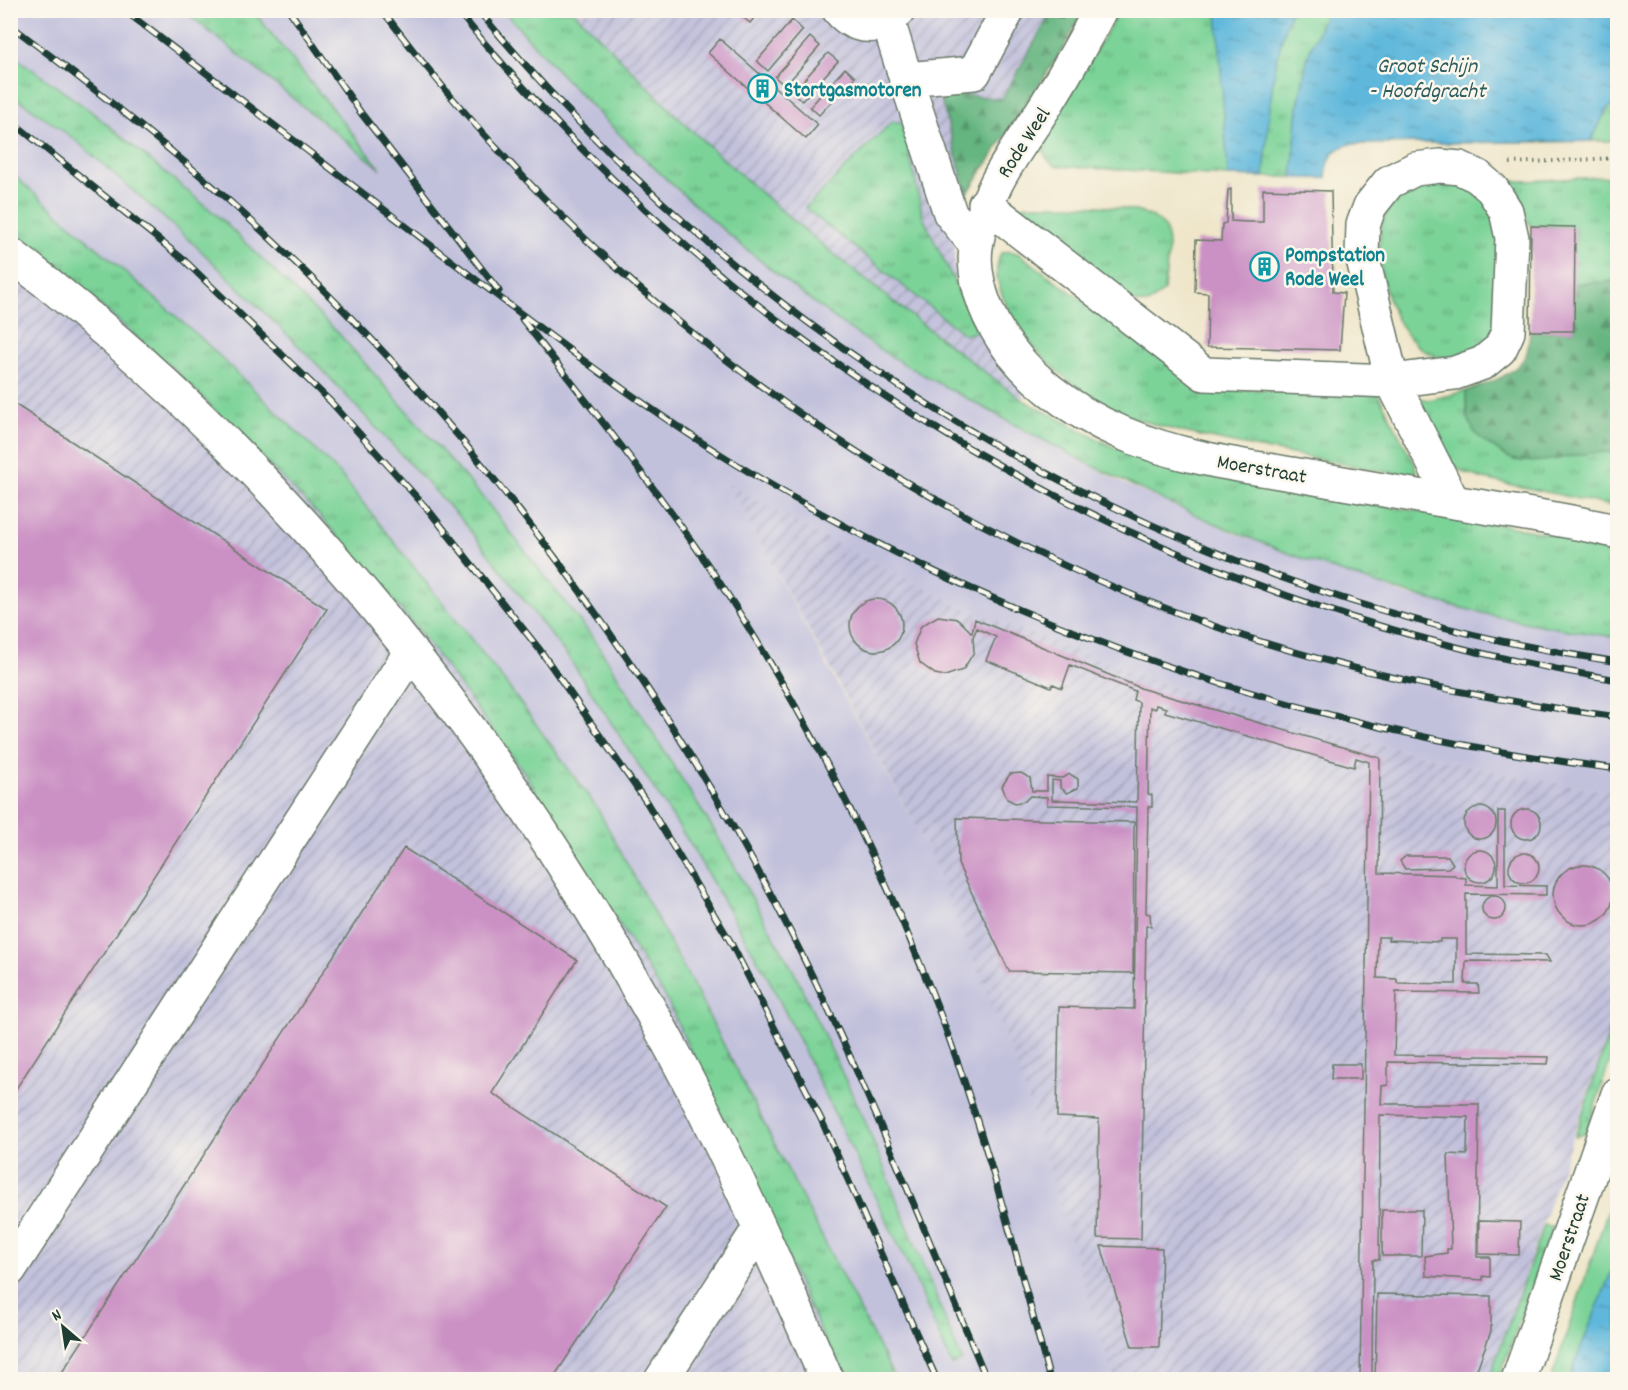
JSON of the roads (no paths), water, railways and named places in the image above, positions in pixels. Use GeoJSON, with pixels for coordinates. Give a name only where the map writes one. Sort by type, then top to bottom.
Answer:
{"type":"FeatureCollection","features":[{"type":"Feature","properties":{"kind":"street"},"geometry":{"type":"LineString","coordinates":[[838,10],[845,18],[866,26],[894,16],[906,79],[950,213],[976,245]]}},
{"type":"Feature","properties":{"kind":"street"},"geometry":{"type":"LineString","coordinates":[[906,79],[974,73],[1008,10]]}},
{"type":"Feature","properties":{"kind":"street","name":"Rode Weel"},"geometry":{"type":"LineString","coordinates":[[978,282],[976,245],[985,204],[1004,168],[1049,101],[1100,10]]}},
{"type":"Feature","properties":{"kind":"street"},"geometry":{"type":"LineString","coordinates":[[985,204],[1204,374],[1392,381],[1455,374],[1483,363],[1500,349],[1508,332],[1512,238],[1506,211],[1492,189],[1477,176],[1460,168],[1440,166],[1414,169],[1389,182],[1370,206],[1363,225],[1362,255],[1392,381],[1453,502]]}},
{"type":"Feature","properties":{"kind":"street"},"geometry":{"type":"LineString","coordinates":[[10,254],[88,316],[159,379],[304,525],[410,652],[511,789],[612,945],[664,1035],[759,1229],[827,1380]]}},
{"type":"Feature","properties":{"kind":"street","name":"Moerstraat"},"geometry":{"type":"LineString","coordinates":[[978,282],[988,314],[1007,348],[1054,394],[1122,433],[1175,451],[1239,465],[1617,532]]}},
{"type":"Feature","properties":{"kind":"street"},"geometry":{"type":"LineString","coordinates":[[10,1269],[410,652]]}},
{"type":"Feature","properties":{"kind":"street","name":"Moerstraat"},"geometry":{"type":"LineString","coordinates":[[1518,1380],[1617,1094]]}},
{"type":"Feature","properties":{"kind":"street"},"geometry":{"type":"LineString","coordinates":[[661,1380],[759,1229]]}},
{"type":"Feature","properties":{"kind":"water","name":"Groot Schijn - Hoofdgracht"},"geometry":{"type":"Polygon","coordinates":[[[1327,10],[1617,11],[1617,100],[1606,111],[1591,141],[1350,144],[1338,149],[1331,156],[1326,178],[1292,178],[1298,106],[1308,55],[1327,10]]]}},
{"type":"Feature","properties":{"kind":"water"},"geometry":{"type":"Polygon","coordinates":[[[1217,11],[1291,11],[1275,72],[1264,177],[1228,176],[1217,11]]]}},
{"type":"Feature","properties":{"kind":"water"},"geometry":{"type":"Polygon","coordinates":[[[1617,1258],[1617,1379],[1570,1379],[1575,1362],[1617,1258]]]}},
{"type":"Feature","properties":{"kind":"railway"},"geometry":{"type":"LineString","coordinates":[[124,10],[450,260],[626,391],[699,441],[838,523],[943,576],[1051,623],[1160,664],[1272,699],[1386,728],[1502,752],[1618,769]]}},
{"type":"Feature","properties":{"kind":"railway"},"geometry":{"type":"LineString","coordinates":[[289,10],[361,113],[499,291]]}},
{"type":"Feature","properties":{"kind":"railway"},"geometry":{"type":"LineString","coordinates":[[382,10],[467,115],[559,213],[657,304],[762,387],[873,462],[990,528],[1111,586],[1237,634],[1378,674],[1521,703],[1618,717]]}},
{"type":"Feature","properties":{"kind":"railway"},"geometry":{"type":"LineString","coordinates":[[457,10],[571,138],[697,255],[832,360],[976,452],[1127,530],[1285,595],[1449,645],[1618,680]]}},
{"type":"Feature","properties":{"kind":"railway"},"geometry":{"type":"LineString","coordinates":[[478,10],[591,134],[714,248],[847,351],[988,441],[1137,518],[1292,581],[1453,629],[1618,662]]}},
{"type":"Feature","properties":{"kind":"railway"},"geometry":{"type":"LineString","coordinates":[[10,25],[181,159],[309,276],[379,347],[446,422],[510,499],[571,579],[683,744],[772,896],[839,1031],[870,1100],[987,1380]]}},
{"type":"Feature","properties":{"kind":"railway"},"geometry":{"type":"LineString","coordinates":[[10,120],[184,260],[330,401],[430,512],[540,650],[647,803],[730,941],[821,1119],[937,1380]]}},
{"type":"Feature","properties":{"kind":"railway"},"geometry":{"type":"LineString","coordinates":[[522,319],[697,549],[764,652],[853,814],[904,926],[947,1032],[995,1180],[1050,1380]]}},
{"type":"Feature","properties":{"kind":"place","name":"Stortgasmotoren"},"geometry":{"type":"Point","coordinates":[763,89]}},
{"type":"Feature","properties":{"kind":"place","name":"Pompstation Rode Weel"},"geometry":{"type":"Point","coordinates":[1264,266]}}]}
